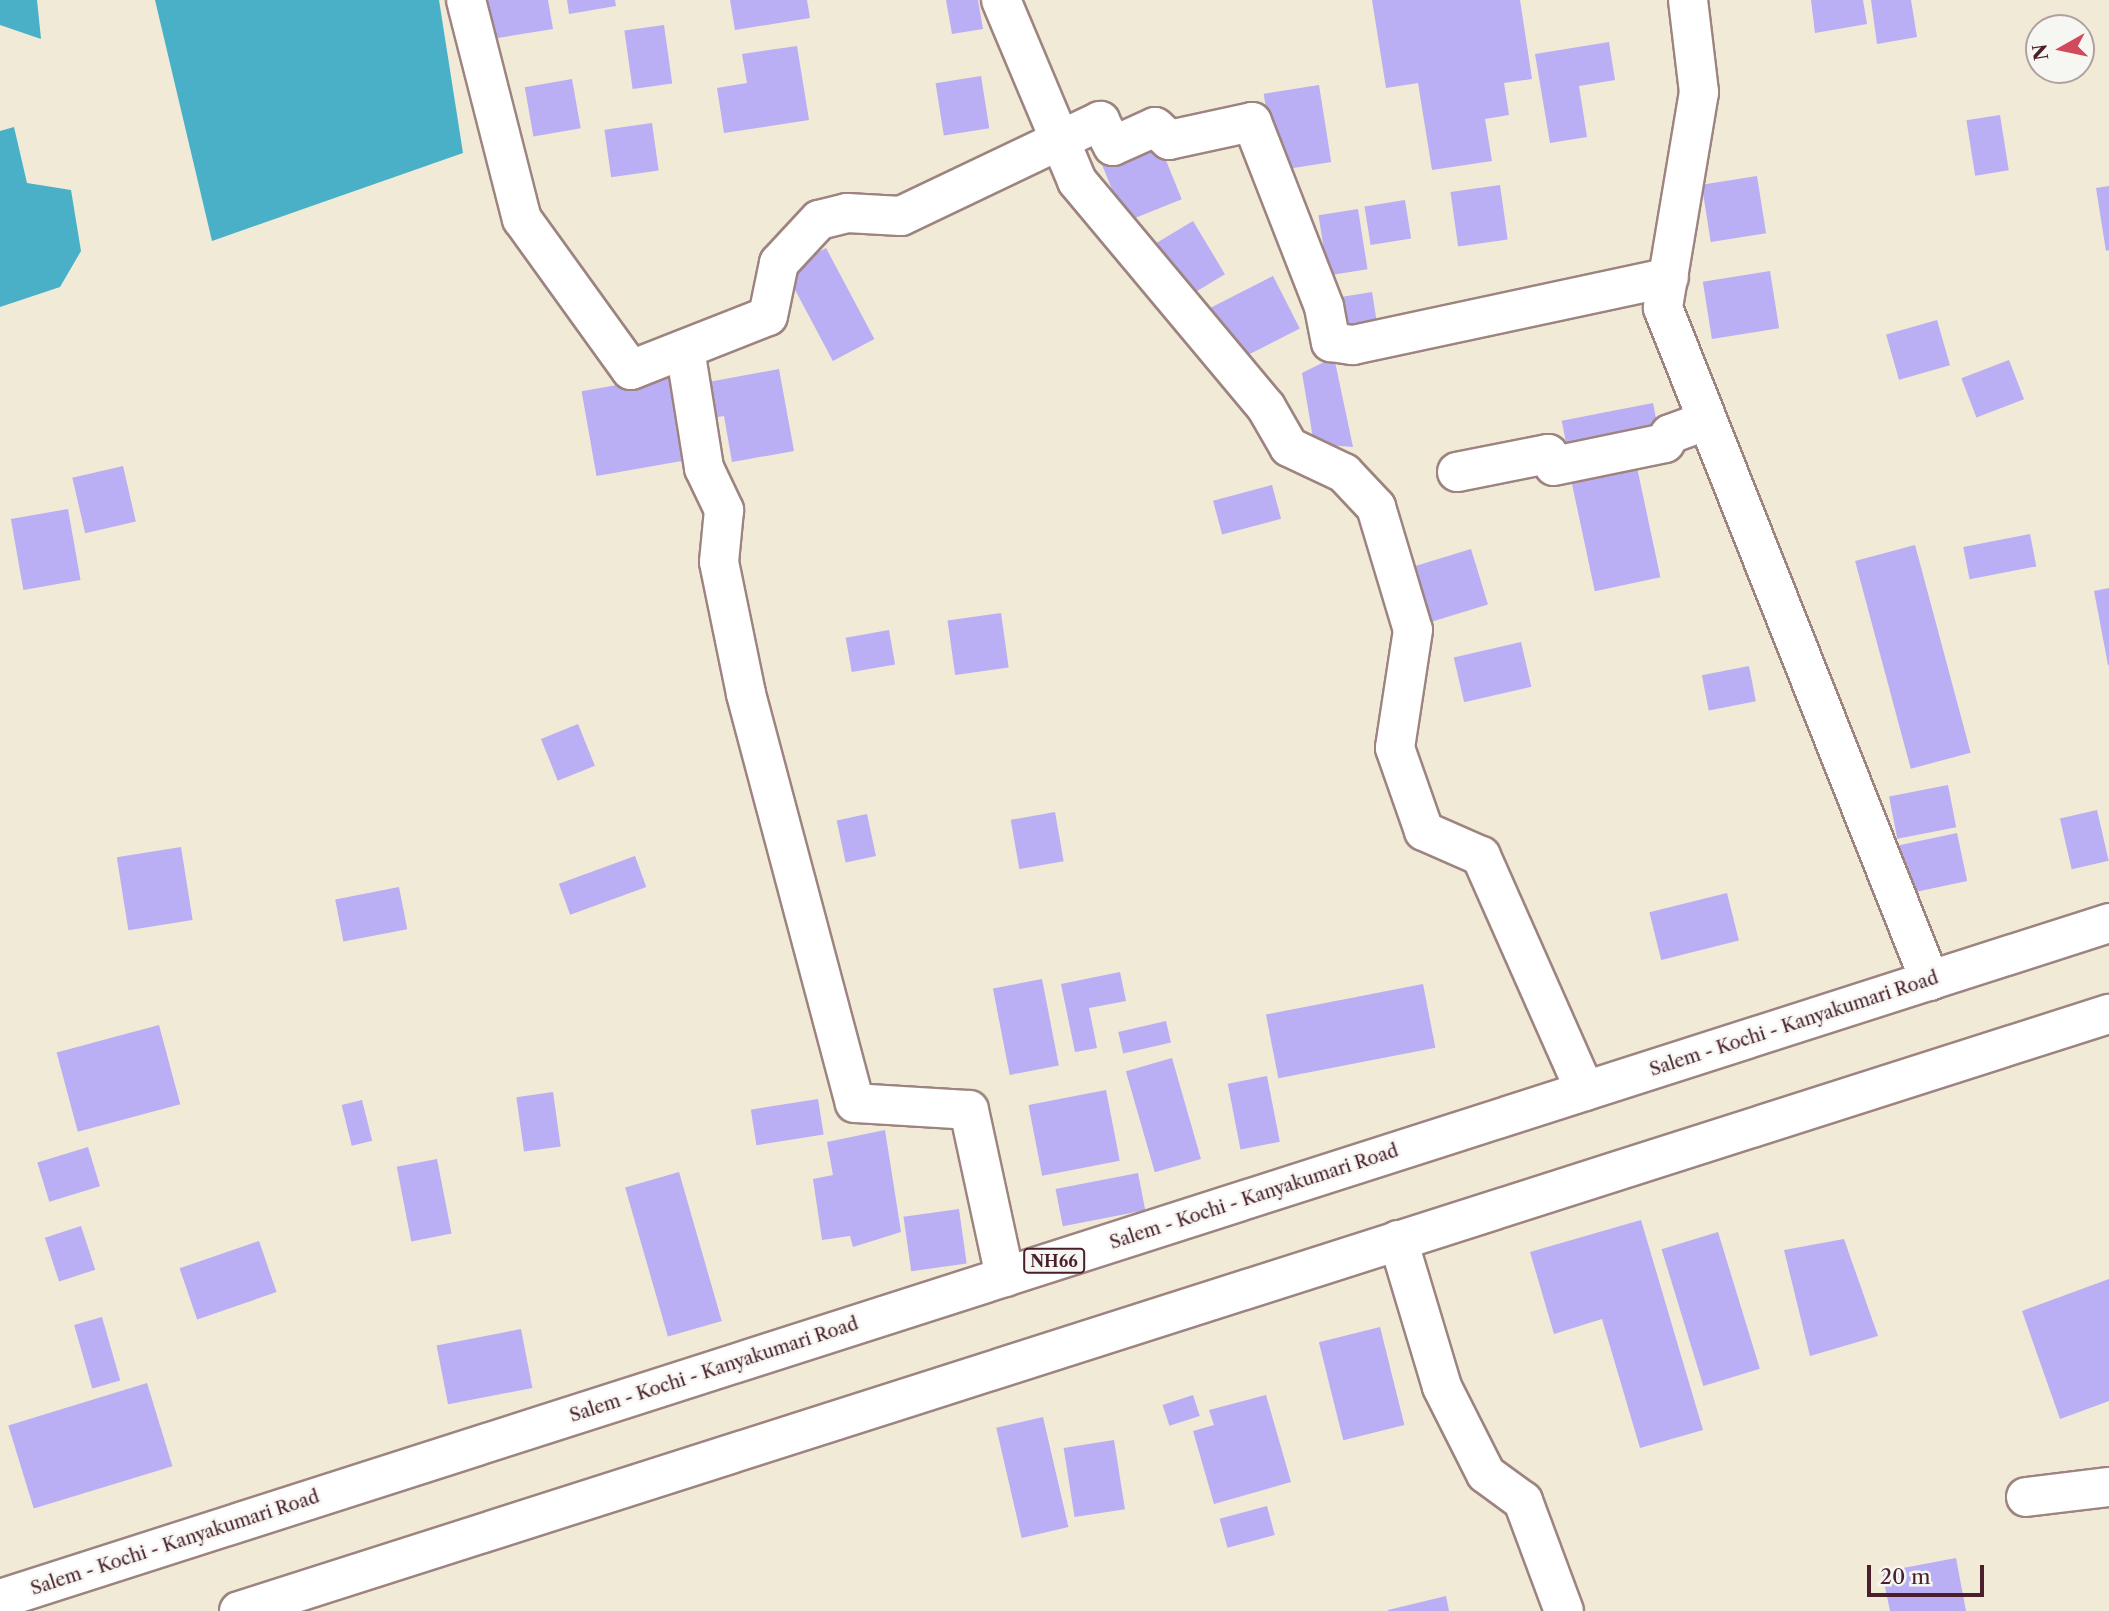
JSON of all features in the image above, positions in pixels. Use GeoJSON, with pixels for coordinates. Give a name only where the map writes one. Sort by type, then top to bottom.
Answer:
{"type":"FeatureCollection","features":[{"type":"Feature","properties":{"kind":"main road"},"geometry":{"type":"LineString","coordinates":[[466,0],[522,219],[631,370],[768,316],[779,263],[819,220],[847,213],[901,216],[1058,136],[1100,121],[1113,146],[1155,127],[1169,140],[1252,122],[1324,307],[1331,342],[1353,345],[1669,277]]}},
{"type":"Feature","properties":{"kind":"main road"},"geometry":{"type":"LineString","coordinates":[[1001,0],[1077,181],[1266,407],[1289,447],[1344,473],[1376,507],[1413,630],[1395,748],[1424,831],[1481,856],[1585,1091]]}},
{"type":"Feature","properties":{"kind":"main road"},"geometry":{"type":"LineString","coordinates":[[1688,0],[1699,92],[1663,308],[1930,981]]}},
{"type":"Feature","properties":{"kind":"main road"},"geometry":{"type":"LineString","coordinates":[[685,349],[705,468],[724,510],[719,562],[746,694],[855,1103],[969,1110],[1005,1276]]}},
{"type":"Feature","properties":{"kind":"main road"},"geometry":{"type":"LineString","coordinates":[[1457,472],[1548,454],[1555,466],[1665,443],[1670,434],[1706,421]]}},
{"type":"Feature","properties":{"kind":"main road","name":"Salem - Kochi - Kanyakumari Road"},"geometry":{"type":"LineString","coordinates":[[0,1599],[2109,923]]}},
{"type":"Feature","properties":{"kind":"main road"},"geometry":{"type":"LineString","coordinates":[[239,1611],[2109,1014]]}},
{"type":"Feature","properties":{"kind":"main road"},"geometry":{"type":"LineString","coordinates":[[1398,1240],[1442,1387],[1486,1474],[1523,1500],[1564,1611]]}},
{"type":"Feature","properties":{"kind":"main road"},"geometry":{"type":"LineString","coordinates":[[2026,1497],[2109,1487]]}},
{"type":"Feature","properties":{"kind":"water"},"geometry":{"type":"Polygon","coordinates":[[[0,0],[37,0],[41,39],[0,25],[0,0]]]}},
{"type":"Feature","properties":{"kind":"water"},"geometry":{"type":"Polygon","coordinates":[[[155,0],[439,0],[463,153],[212,241],[155,0]]]}},
{"type":"Feature","properties":{"kind":"water"},"geometry":{"type":"Polygon","coordinates":[[[14,127],[27,183],[71,190],[81,251],[60,287],[0,307],[0,131],[14,127]]]}},
{"type":"Feature","properties":{"kind":"building"},"geometry":{"type":"Polygon","coordinates":[[[479,0],[548,0],[553,29],[485,40],[479,0]]]}},
{"type":"Feature","properties":{"kind":"building"},"geometry":{"type":"Polygon","coordinates":[[[567,0],[615,0],[616,6],[569,14],[567,0]]]}},
{"type":"Feature","properties":{"kind":"building"},"geometry":{"type":"Polygon","coordinates":[[[730,0],[807,0],[810,18],[735,30],[730,0]]]}},
{"type":"Feature","properties":{"kind":"building"},"geometry":{"type":"Polygon","coordinates":[[[946,0],[978,0],[983,29],[952,34],[946,0]]]}},
{"type":"Feature","properties":{"kind":"building"},"geometry":{"type":"Polygon","coordinates":[[[1372,0],[1520,0],[1532,79],[1504,83],[1509,115],[1485,119],[1492,161],[1432,170],[1418,83],[1386,88],[1372,0]]]}},
{"type":"Feature","properties":{"kind":"building"},"geometry":{"type":"Polygon","coordinates":[[[1811,0],[1863,0],[1867,24],[1815,33],[1811,0]]]}},
{"type":"Feature","properties":{"kind":"building"},"geometry":{"type":"Polygon","coordinates":[[[1871,0],[1911,0],[1917,37],[1877,44],[1871,0]]]}},
{"type":"Feature","properties":{"kind":"building"},"geometry":{"type":"Polygon","coordinates":[[[664,25],[672,83],[633,89],[624,31],[664,25]]]}},
{"type":"Feature","properties":{"kind":"building"},"geometry":{"type":"Polygon","coordinates":[[[1609,42],[1615,80],[1579,86],[1587,137],[1550,143],[1535,54],[1609,42]]]}},
{"type":"Feature","properties":{"kind":"building"},"geometry":{"type":"Polygon","coordinates":[[[797,46],[809,120],[724,133],[717,88],[747,83],[742,54],[797,46]]]}},
{"type":"Feature","properties":{"kind":"building"},"geometry":{"type":"Polygon","coordinates":[[[981,76],[989,128],[944,136],[936,83],[981,76]]]}},
{"type":"Feature","properties":{"kind":"building"},"geometry":{"type":"Polygon","coordinates":[[[572,79],[581,128],[533,137],[525,87],[572,79]]]}},
{"type":"Feature","properties":{"kind":"building"},"geometry":{"type":"Polygon","coordinates":[[[1319,85],[1331,162],[1276,171],[1264,94],[1319,85]]]}},
{"type":"Feature","properties":{"kind":"building"},"geometry":{"type":"Polygon","coordinates":[[[2000,115],[2009,170],[1975,176],[1966,120],[2000,115]]]}},
{"type":"Feature","properties":{"kind":"building"},"geometry":{"type":"Polygon","coordinates":[[[652,123],[659,171],[611,177],[604,130],[652,123]]]}},
{"type":"Feature","properties":{"kind":"building"},"geometry":{"type":"Polygon","coordinates":[[[1157,138],[1182,199],[1125,222],[1100,161],[1157,138]]]}},
{"type":"Feature","properties":{"kind":"building"},"geometry":{"type":"Polygon","coordinates":[[[1757,176],[1766,233],[1711,242],[1702,185],[1757,176]]]}},
{"type":"Feature","properties":{"kind":"building"},"geometry":{"type":"Polygon","coordinates":[[[1500,185],[1508,239],[1458,246],[1450,192],[1500,185]]]}},
{"type":"Feature","properties":{"kind":"building"},"geometry":{"type":"Polygon","coordinates":[[[2109,186],[2109,250],[2106,251],[2096,188],[2109,186]]]}},
{"type":"Feature","properties":{"kind":"building"},"geometry":{"type":"Polygon","coordinates":[[[1405,200],[1411,239],[1371,245],[1365,206],[1405,200]]]}},
{"type":"Feature","properties":{"kind":"building"},"geometry":{"type":"Polygon","coordinates":[[[1358,209],[1368,269],[1328,276],[1318,215],[1358,209]]]}},
{"type":"Feature","properties":{"kind":"building"},"geometry":{"type":"Polygon","coordinates":[[[1193,221],[1225,274],[1183,299],[1151,246],[1193,221]]]}},
{"type":"Feature","properties":{"kind":"building"},"geometry":{"type":"Polygon","coordinates":[[[826,248],[874,339],[833,361],[785,270],[826,248]]]}},
{"type":"Feature","properties":{"kind":"building"},"geometry":{"type":"Polygon","coordinates":[[[1770,271],[1779,328],[1712,339],[1703,282],[1770,271]]]}},
{"type":"Feature","properties":{"kind":"building"},"geometry":{"type":"Polygon","coordinates":[[[1273,276],[1300,329],[1237,360],[1211,308],[1273,276]]]}},
{"type":"Feature","properties":{"kind":"building"},"geometry":{"type":"Polygon","coordinates":[[[1372,292],[1378,332],[1335,338],[1329,299],[1372,292]]]}},
{"type":"Feature","properties":{"kind":"building"},"geometry":{"type":"Polygon","coordinates":[[[1937,320],[1950,365],[1899,380],[1886,335],[1937,320]]]}},
{"type":"Feature","properties":{"kind":"building"},"geometry":{"type":"Polygon","coordinates":[[[1334,357],[1353,447],[1314,444],[1302,373],[1334,357]]]}},
{"type":"Feature","properties":{"kind":"building"},"geometry":{"type":"Polygon","coordinates":[[[2009,360],[2024,399],[1976,417],[1961,378],[2009,360]]]}},
{"type":"Feature","properties":{"kind":"building"},"geometry":{"type":"Polygon","coordinates":[[[779,369],[794,451],[732,462],[724,416],[698,420],[692,385],[779,369]]]}},
{"type":"Feature","properties":{"kind":"building"},"geometry":{"type":"Polygon","coordinates":[[[685,373],[700,458],[597,476],[582,391],[685,373]]]}},
{"type":"Feature","properties":{"kind":"building"},"geometry":{"type":"Polygon","coordinates":[[[1653,403],[1660,439],[1569,457],[1562,421],[1653,403]]]}},
{"type":"Feature","properties":{"kind":"building"},"geometry":{"type":"Polygon","coordinates":[[[1635,458],[1660,577],[1595,591],[1569,472],[1635,458]]]}},
{"type":"Feature","properties":{"kind":"building"},"geometry":{"type":"Polygon","coordinates":[[[123,466],[136,522],[85,533],[72,478],[123,466]]]}},
{"type":"Feature","properties":{"kind":"building"},"geometry":{"type":"Polygon","coordinates":[[[1272,485],[1281,519],[1222,535],[1213,501],[1272,485]]]}},
{"type":"Feature","properties":{"kind":"building"},"geometry":{"type":"Polygon","coordinates":[[[68,509],[81,580],[23,590],[11,519],[68,509]]]}},
{"type":"Feature","properties":{"kind":"building"},"geometry":{"type":"Polygon","coordinates":[[[2030,534],[2036,566],[1970,579],[1963,547],[2030,534]]]}},
{"type":"Feature","properties":{"kind":"building"},"geometry":{"type":"Polygon","coordinates":[[[1915,545],[1971,753],[1911,769],[1855,561],[1915,545]]]}},
{"type":"Feature","properties":{"kind":"building"},"geometry":{"type":"Polygon","coordinates":[[[1471,549],[1488,604],[1432,622],[1415,566],[1471,549]]]}},
{"type":"Feature","properties":{"kind":"building"},"geometry":{"type":"Polygon","coordinates":[[[2109,588],[2109,665],[2108,665],[2094,591],[2109,588]]]}},
{"type":"Feature","properties":{"kind":"building"},"geometry":{"type":"Polygon","coordinates":[[[1001,613],[1009,667],[955,675],[948,621],[1001,613]]]}},
{"type":"Feature","properties":{"kind":"building"},"geometry":{"type":"Polygon","coordinates":[[[889,630],[895,664],[852,672],[846,638],[889,630]]]}},
{"type":"Feature","properties":{"kind":"building"},"geometry":{"type":"Polygon","coordinates":[[[1521,642],[1531,687],[1464,702],[1454,658],[1521,642]]]}},
{"type":"Feature","properties":{"kind":"building"},"geometry":{"type":"Polygon","coordinates":[[[1749,666],[1756,701],[1709,710],[1702,675],[1749,666]]]}},
{"type":"Feature","properties":{"kind":"building"},"geometry":{"type":"Polygon","coordinates":[[[578,724],[595,766],[558,781],[541,739],[578,724]]]}},
{"type":"Feature","properties":{"kind":"building"},"geometry":{"type":"Polygon","coordinates":[[[1948,785],[1956,827],[1897,839],[1889,796],[1948,785]]]}},
{"type":"Feature","properties":{"kind":"building"},"geometry":{"type":"Polygon","coordinates":[[[2097,810],[2109,861],[2072,869],[2060,819],[2097,810]]]}},
{"type":"Feature","properties":{"kind":"building"},"geometry":{"type":"Polygon","coordinates":[[[1055,812],[1064,861],[1019,869],[1011,820],[1055,812]]]}},
{"type":"Feature","properties":{"kind":"building"},"geometry":{"type":"Polygon","coordinates":[[[867,814],[876,856],[846,863],[837,820],[867,814]]]}},
{"type":"Feature","properties":{"kind":"building"},"geometry":{"type":"Polygon","coordinates":[[[1957,833],[1967,881],[1909,893],[1899,845],[1957,833]]]}},
{"type":"Feature","properties":{"kind":"building"},"geometry":{"type":"Polygon","coordinates":[[[181,847],[193,920],[128,930],[117,857],[181,847]]]}},
{"type":"Feature","properties":{"kind":"building"},"geometry":{"type":"Polygon","coordinates":[[[635,856],[646,887],[570,915],[559,884],[635,856]]]}},
{"type":"Feature","properties":{"kind":"building"},"geometry":{"type":"Polygon","coordinates":[[[399,887],[407,929],[343,942],[335,899],[399,887]]]}},
{"type":"Feature","properties":{"kind":"building"},"geometry":{"type":"Polygon","coordinates":[[[1727,893],[1739,941],[1661,960],[1649,912],[1727,893]]]}},
{"type":"Feature","properties":{"kind":"building"},"geometry":{"type":"Polygon","coordinates":[[[1120,972],[1126,1001],[1089,1008],[1097,1048],[1075,1052],[1061,984],[1120,972]]]}},
{"type":"Feature","properties":{"kind":"building"},"geometry":{"type":"Polygon","coordinates":[[[1042,979],[1059,1065],[1010,1075],[993,989],[1042,979]]]}},
{"type":"Feature","properties":{"kind":"building"},"geometry":{"type":"Polygon","coordinates":[[[1423,984],[1435,1048],[1278,1078],[1266,1015],[1423,984]]]}},
{"type":"Feature","properties":{"kind":"building"},"geometry":{"type":"Polygon","coordinates":[[[1166,1021],[1171,1042],[1123,1053],[1118,1032],[1166,1021]]]}},
{"type":"Feature","properties":{"kind":"building"},"geometry":{"type":"Polygon","coordinates":[[[159,1025],[180,1104],[78,1132],[57,1052],[159,1025]]]}},
{"type":"Feature","properties":{"kind":"building"},"geometry":{"type":"Polygon","coordinates":[[[1172,1058],[1201,1159],[1155,1172],[1126,1071],[1172,1058]]]}},
{"type":"Feature","properties":{"kind":"building"},"geometry":{"type":"Polygon","coordinates":[[[1267,1076],[1280,1142],[1241,1149],[1228,1084],[1267,1076]]]}},
{"type":"Feature","properties":{"kind":"building"},"geometry":{"type":"Polygon","coordinates":[[[1106,1090],[1120,1161],[1042,1176],[1028,1105],[1106,1090]]]}},
{"type":"Feature","properties":{"kind":"building"},"geometry":{"type":"Polygon","coordinates":[[[553,1092],[561,1146],[524,1152],[516,1097],[553,1092]]]}},
{"type":"Feature","properties":{"kind":"building"},"geometry":{"type":"Polygon","coordinates":[[[818,1099],[824,1135],[756,1145],[751,1110],[818,1099]]]}},
{"type":"Feature","properties":{"kind":"building"},"geometry":{"type":"Polygon","coordinates":[[[362,1100],[372,1141],[352,1146],[342,1105],[362,1100]]]}},
{"type":"Feature","properties":{"kind":"building"},"geometry":{"type":"Polygon","coordinates":[[[885,1130],[901,1232],[853,1247],[850,1236],[822,1240],[813,1179],[833,1175],[827,1142],[885,1130]]]}},
{"type":"Feature","properties":{"kind":"building"},"geometry":{"type":"Polygon","coordinates":[[[88,1147],[100,1186],[49,1202],[37,1162],[88,1147]]]}},
{"type":"Feature","properties":{"kind":"building"},"geometry":{"type":"Polygon","coordinates":[[[437,1159],[452,1234],[411,1241],[397,1167],[437,1159]]]}},
{"type":"Feature","properties":{"kind":"building"},"geometry":{"type":"Polygon","coordinates":[[[679,1172],[722,1321],[668,1336],[625,1187],[679,1172]]]}},
{"type":"Feature","properties":{"kind":"building"},"geometry":{"type":"Polygon","coordinates":[[[1138,1173],[1145,1210],[1063,1226],[1056,1189],[1138,1173]]]}},
{"type":"Feature","properties":{"kind":"building"},"geometry":{"type":"Polygon","coordinates":[[[959,1209],[967,1263],[911,1271],[904,1217],[959,1209]]]}},
{"type":"Feature","properties":{"kind":"building"},"geometry":{"type":"Polygon","coordinates":[[[1641,1220],[1703,1430],[1640,1448],[1602,1319],[1554,1334],[1530,1252],[1641,1220]]]}},
{"type":"Feature","properties":{"kind":"building"},"geometry":{"type":"Polygon","coordinates":[[[81,1226],[95,1270],[59,1281],[45,1238],[81,1226]]]}},
{"type":"Feature","properties":{"kind":"building"},"geometry":{"type":"Polygon","coordinates":[[[1718,1232],[1760,1369],[1703,1386],[1662,1249],[1718,1232]]]}},
{"type":"Feature","properties":{"kind":"building"},"geometry":{"type":"Polygon","coordinates":[[[1844,1239],[1878,1336],[1810,1356],[1784,1250],[1844,1239]]]}},
{"type":"Feature","properties":{"kind":"building"},"geometry":{"type":"Polygon","coordinates":[[[259,1241],[277,1292],[197,1319],[180,1268],[259,1241]]]}},
{"type":"Feature","properties":{"kind":"building"},"geometry":{"type":"Polygon","coordinates":[[[2109,1279],[2109,1401],[2060,1419],[2022,1311],[2109,1279]]]}},
{"type":"Feature","properties":{"kind":"building"},"geometry":{"type":"Polygon","coordinates":[[[102,1317],[120,1380],[92,1388],[74,1325],[102,1317]]]}},
{"type":"Feature","properties":{"kind":"building"},"geometry":{"type":"Polygon","coordinates":[[[1380,1327],[1404,1425],[1343,1440],[1319,1342],[1380,1327]]]}},
{"type":"Feature","properties":{"kind":"building"},"geometry":{"type":"Polygon","coordinates":[[[521,1329],[532,1388],[448,1404],[437,1345],[521,1329]]]}},
{"type":"Feature","properties":{"kind":"building"},"geometry":{"type":"Polygon","coordinates":[[[147,1383],[172,1466],[34,1509],[8,1425],[147,1383]]]}},
{"type":"Feature","properties":{"kind":"building"},"geometry":{"type":"Polygon","coordinates":[[[1193,1395],[1200,1416],[1169,1426],[1163,1405],[1193,1395]]]}},
{"type":"Feature","properties":{"kind":"building"},"geometry":{"type":"Polygon","coordinates":[[[1266,1395],[1291,1482],[1214,1504],[1193,1431],[1214,1425],[1209,1410],[1266,1395]]]}},
{"type":"Feature","properties":{"kind":"building"},"geometry":{"type":"Polygon","coordinates":[[[1043,1417],[1068,1527],[1022,1538],[996,1428],[1043,1417]]]}},
{"type":"Feature","properties":{"kind":"building"},"geometry":{"type":"Polygon","coordinates":[[[1114,1440],[1125,1509],[1075,1517],[1064,1448],[1114,1440]]]}},
{"type":"Feature","properties":{"kind":"building"},"geometry":{"type":"Polygon","coordinates":[[[1267,1506],[1275,1535],[1227,1548],[1220,1519],[1267,1506]]]}},
{"type":"Feature","properties":{"kind":"building"},"geometry":{"type":"Polygon","coordinates":[[[1956,1558],[1966,1611],[1890,1611],[1882,1572],[1956,1558]]]}},
{"type":"Feature","properties":{"kind":"building"},"geometry":{"type":"Polygon","coordinates":[[[1446,1596],[1449,1611],[1388,1611],[1388,1610],[1446,1596]]]}}]}
